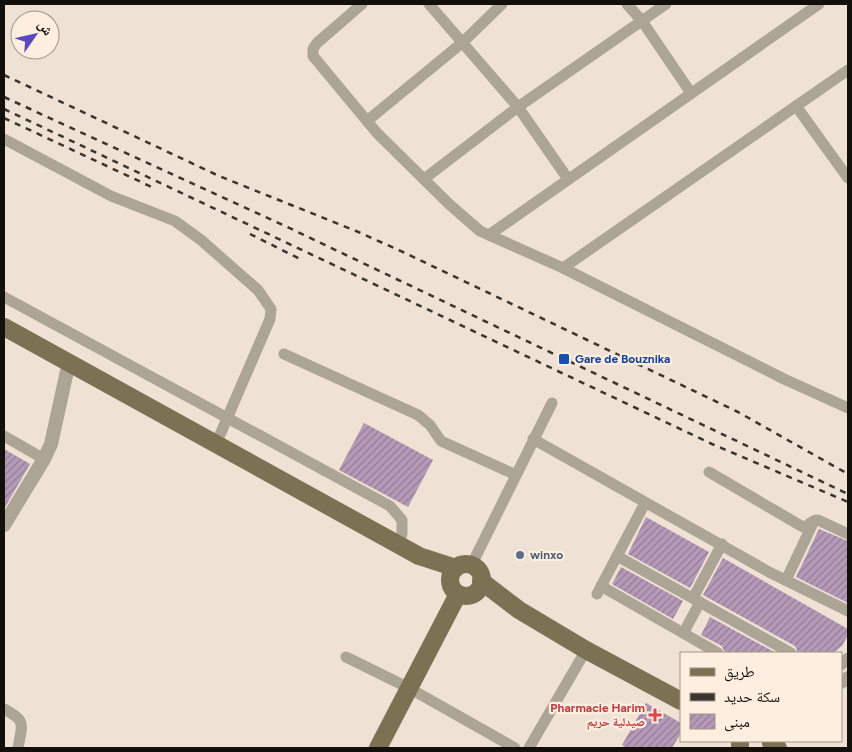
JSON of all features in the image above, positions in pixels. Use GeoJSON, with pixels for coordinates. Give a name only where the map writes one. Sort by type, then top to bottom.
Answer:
{"type":"FeatureCollection","features":[{"type":"Feature","properties":{"kind":"main road"},"geometry":{"type":"LineString","coordinates":[[4,327],[519,610],[586,650],[680,699]]}},
{"type":"Feature","properties":{"kind":"main road"},"geometry":{"type":"LineString","coordinates":[[378,748],[465,581]]}},
{"type":"Feature","properties":{"kind":"street"},"geometry":{"type":"LineString","coordinates":[[362,4],[314,46],[313,56],[390,146],[474,226],[489,235],[563,268],[848,408]]}},
{"type":"Feature","properties":{"kind":"street"},"geometry":{"type":"LineString","coordinates":[[429,4],[518,107],[568,179]]}},
{"type":"Feature","properties":{"kind":"street"},"geometry":{"type":"LineString","coordinates":[[367,121],[462,42],[502,4]]}},
{"type":"Feature","properties":{"kind":"street"},"geometry":{"type":"LineString","coordinates":[[627,4],[642,21],[691,93]]}},
{"type":"Feature","properties":{"kind":"street"},"geometry":{"type":"LineString","coordinates":[[424,179],[518,107],[666,4]]}},
{"type":"Feature","properties":{"kind":"street"},"geometry":{"type":"LineString","coordinates":[[489,235],[817,4]]}},
{"type":"Feature","properties":{"kind":"street"},"geometry":{"type":"LineString","coordinates":[[563,268],[848,70]]}},
{"type":"Feature","properties":{"kind":"street"},"geometry":{"type":"LineString","coordinates":[[796,106],[848,178]]}},
{"type":"Feature","properties":{"kind":"street"},"geometry":{"type":"LineString","coordinates":[[4,139],[111,196],[175,221],[201,240],[267,300],[272,309],[270,319],[216,444]]}},
{"type":"Feature","properties":{"kind":"street"},"geometry":{"type":"LineString","coordinates":[[4,297],[390,506],[402,520],[402,534],[399,544]]}},
{"type":"Feature","properties":{"kind":"street"},"geometry":{"type":"LineString","coordinates":[[284,354],[418,415],[430,424],[441,441],[516,475]]}},
{"type":"Feature","properties":{"kind":"street"},"geometry":{"type":"LineString","coordinates":[[4,525],[7,510],[44,459],[51,444],[69,362]]}},
{"type":"Feature","properties":{"kind":"street"},"geometry":{"type":"LineString","coordinates":[[465,581],[552,403]]}},
{"type":"Feature","properties":{"kind":"street"},"geometry":{"type":"LineString","coordinates":[[4,436],[44,459]]}},
{"type":"Feature","properties":{"kind":"street"},"geometry":{"type":"LineString","coordinates":[[533,439],[786,580],[848,611]]}},
{"type":"Feature","properties":{"kind":"street"},"geometry":{"type":"LineString","coordinates":[[709,472],[803,526],[815,520],[848,534]]}},
{"type":"Feature","properties":{"kind":"street"},"geometry":{"type":"LineString","coordinates":[[646,503],[599,590],[684,632],[716,652]]}},
{"type":"Feature","properties":{"kind":"street"},"geometry":{"type":"LineString","coordinates":[[786,580],[815,520]]}},
{"type":"Feature","properties":{"kind":"street"},"geometry":{"type":"LineString","coordinates":[[684,632],[696,600],[722,544]]}},
{"type":"Feature","properties":{"kind":"street"},"geometry":{"type":"LineString","coordinates":[[617,556],[789,652]]}},
{"type":"Feature","properties":{"kind":"street"},"geometry":{"type":"LineString","coordinates":[[529,748],[586,650]]}},
{"type":"Feature","properties":{"kind":"street"},"geometry":{"type":"LineString","coordinates":[[346,657],[409,688],[515,748]]}},
{"type":"Feature","properties":{"kind":"street"},"geometry":{"type":"LineString","coordinates":[[4,709],[17,716],[21,723],[18,748]]}},
{"type":"Feature","properties":{"kind":"building"},"geometry":{"type":"Polygon","coordinates":[[[364,423],[433,460],[408,507],[339,470],[364,423]]]}},
{"type":"Feature","properties":{"kind":"building"},"geometry":{"type":"Polygon","coordinates":[[[4,449],[30,464],[4,509],[4,449]]]}},
{"type":"Feature","properties":{"kind":"building"},"geometry":{"type":"Polygon","coordinates":[[[646,517],[709,552],[690,588],[628,554],[646,517]]]}},
{"type":"Feature","properties":{"kind":"building"},"geometry":{"type":"Polygon","coordinates":[[[819,529],[848,541],[848,603],[796,577],[819,529]]]}},
{"type":"Feature","properties":{"kind":"building"},"geometry":{"type":"Polygon","coordinates":[[[723,558],[848,629],[848,635],[842,646],[834,652],[798,652],[795,646],[703,595],[723,558]]]}},
{"type":"Feature","properties":{"kind":"building"},"geometry":{"type":"Polygon","coordinates":[[[621,567],[683,601],[673,619],[612,584],[621,567]]]}},
{"type":"Feature","properties":{"kind":"building"},"geometry":{"type":"Polygon","coordinates":[[[710,617],[774,652],[725,652],[722,646],[701,635],[710,617]]]}},
{"type":"Feature","properties":{"kind":"building"},"geometry":{"type":"Polygon","coordinates":[[[646,703],[680,722],[680,735],[672,748],[626,748],[622,745],[646,703]]]}},
{"type":"Feature","properties":{"kind":"railway"},"geometry":{"type":"LineString","coordinates":[[4,75],[219,176],[403,252],[738,412],[848,474]]}},
{"type":"Feature","properties":{"kind":"railway"},"geometry":{"type":"LineString","coordinates":[[4,97],[283,225],[848,494]]}},
{"type":"Feature","properties":{"kind":"railway"},"geometry":{"type":"LineString","coordinates":[[4,109],[712,444],[848,502]]}},
{"type":"Feature","properties":{"kind":"railway"},"geometry":{"type":"LineString","coordinates":[[4,118],[156,189]]}},
{"type":"Feature","properties":{"kind":"railway"},"geometry":{"type":"LineString","coordinates":[[250,234],[300,259]]}},
{"type":"Feature","properties":{"kind":"place","name":"Gare de Bouznika"},"geometry":{"type":"Point","coordinates":[564,359]}},
{"type":"Feature","properties":{"kind":"place","name":"winxo"},"geometry":{"type":"Point","coordinates":[520,555]}},
{"type":"Feature","properties":{"kind":"place","name":"Pharmacie Harim صيدلية حريم"},"geometry":{"type":"Point","coordinates":[655,715]}}]}
